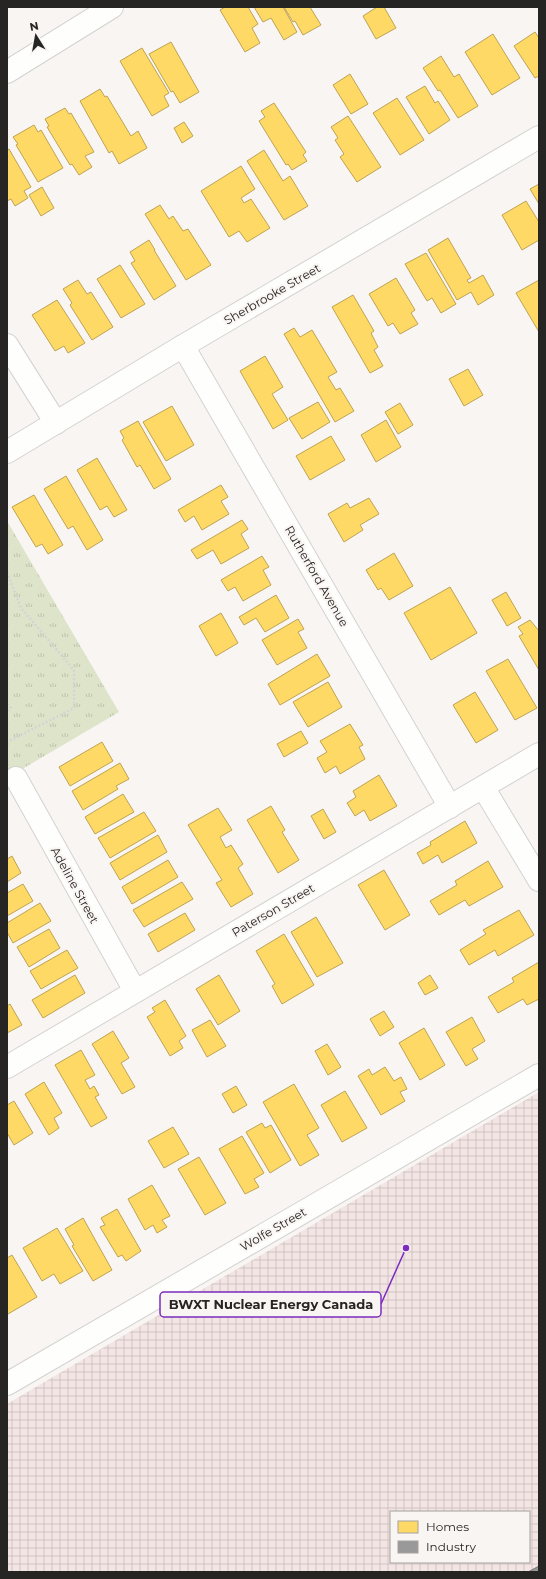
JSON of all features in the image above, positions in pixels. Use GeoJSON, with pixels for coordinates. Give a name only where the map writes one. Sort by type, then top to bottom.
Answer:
{"type":"FeatureCollection","features":[{"type":"Feature","properties":{"kind":"street"},"geometry":{"type":"LineString","coordinates":[[7,72],[112,7]]}},
{"type":"Feature","properties":{"kind":"street","name":"Sherbrooke Street"},"geometry":{"type":"LineString","coordinates":[[7,452],[183,346],[539,137]]}},
{"type":"Feature","properties":{"kind":"street"},"geometry":{"type":"LineString","coordinates":[[7,345],[56,423]]}},
{"type":"Feature","properties":{"kind":"street","name":"Rutherford Avenue"},"geometry":{"type":"LineString","coordinates":[[183,346],[450,807]]}},
{"type":"Feature","properties":{"kind":"street","name":"Paterson Street"},"geometry":{"type":"LineString","coordinates":[[7,1067],[539,754]]}},
{"type":"Feature","properties":{"kind":"street","name":"Adeline Street"},"geometry":{"type":"LineString","coordinates":[[16,778],[135,992]]}},
{"type":"Feature","properties":{"kind":"street"},"geometry":{"type":"LineString","coordinates":[[483,787],[539,880]]}},
{"type":"Feature","properties":{"kind":"street","name":"Wolfe Street"},"geometry":{"type":"LineString","coordinates":[[7,1384],[539,1075]]}},
{"type":"Feature","properties":{"kind":"path"},"geometry":{"type":"LineString","coordinates":[[7,572],[21,608],[74,670],[74,708],[7,742]]}},
{"type":"Feature","properties":{"kind":"path"},"geometry":{"type":"LineString","coordinates":[[7,711],[12,706]]}},
{"type":"Feature","properties":{"kind":"shaded area"},"geometry":{"type":"Polygon","coordinates":[[[539,1092],[539,1572],[7,1572],[7,1404],[539,1092]]]}},
{"type":"Feature","properties":{"kind":"green space"},"geometry":{"type":"Polygon","coordinates":[[[7,521],[119,712],[7,778],[7,521]]]}},
{"type":"Feature","properties":{"kind":"building: Homes"},"geometry":{"type":"Polygon","coordinates":[[[225,7],[248,7],[258,24],[252,28],[260,43],[245,52],[220,10],[225,7]]]}},
{"type":"Feature","properties":{"kind":"building: Homes"},"geometry":{"type":"Polygon","coordinates":[[[254,7],[283,7],[297,32],[284,40],[271,18],[263,22],[254,7]]]}},
{"type":"Feature","properties":{"kind":"building: Homes"},"geometry":{"type":"Polygon","coordinates":[[[284,7],[310,7],[321,25],[303,35],[295,21],[293,22],[284,7]]]}},
{"type":"Feature","properties":{"kind":"building: Homes"},"geometry":{"type":"Polygon","coordinates":[[[377,7],[384,7],[396,28],[376,39],[363,16],[377,7]]]}},
{"type":"Feature","properties":{"kind":"building: Homes"},"geometry":{"type":"Polygon","coordinates":[[[535,32],[539,38],[539,76],[535,78],[514,46],[535,32]]]}},
{"type":"Feature","properties":{"kind":"building: Homes"},"geometry":{"type":"Polygon","coordinates":[[[493,34],[520,78],[492,95],[465,52],[493,34]]]}},
{"type":"Feature","properties":{"kind":"building: Homes"},"geometry":{"type":"Polygon","coordinates":[[[171,42],[199,92],[180,103],[173,91],[171,92],[149,54],[171,42]]]}},
{"type":"Feature","properties":{"kind":"building: Homes"},"geometry":{"type":"Polygon","coordinates":[[[142,48],[169,93],[164,96],[169,106],[152,116],[120,61],[142,48]]]}},
{"type":"Feature","properties":{"kind":"building: Homes"},"geometry":{"type":"Polygon","coordinates":[[[441,56],[454,77],[459,74],[478,106],[458,118],[440,90],[438,91],[423,68],[441,56]]]}},
{"type":"Feature","properties":{"kind":"building: Homes"},"geometry":{"type":"Polygon","coordinates":[[[350,74],[368,104],[351,114],[333,85],[350,74]]]}},
{"type":"Feature","properties":{"kind":"building: Homes"},"geometry":{"type":"Polygon","coordinates":[[[425,86],[435,103],[438,101],[450,120],[429,134],[406,97],[425,86]]]}},
{"type":"Feature","properties":{"kind":"building: Homes"},"geometry":{"type":"Polygon","coordinates":[[[100,89],[105,97],[107,96],[131,136],[138,131],[147,148],[119,164],[112,151],[109,153],[80,101],[100,89]]]}},
{"type":"Feature","properties":{"kind":"building: Homes"},"geometry":{"type":"Polygon","coordinates":[[[397,98],[424,140],[400,155],[373,113],[397,98]]]}},
{"type":"Feature","properties":{"kind":"building: Homes"},"geometry":{"type":"Polygon","coordinates":[[[274,103],[306,152],[303,155],[307,161],[292,170],[288,164],[286,165],[259,121],[265,117],[261,111],[274,103]]]}},
{"type":"Feature","properties":{"kind":"building: Homes"},"geometry":{"type":"Polygon","coordinates":[[[65,108],[69,114],[71,113],[94,152],[85,156],[92,167],[79,175],[72,164],[70,165],[47,127],[49,126],[45,119],[65,108]]]}},
{"type":"Feature","properties":{"kind":"building: Homes"},"geometry":{"type":"Polygon","coordinates":[[[348,116],[381,167],[357,182],[340,157],[344,154],[335,140],[338,138],[331,127],[348,116]]]}},
{"type":"Feature","properties":{"kind":"building: Homes"},"geometry":{"type":"Polygon","coordinates":[[[184,122],[193,136],[182,143],[174,128],[184,122]]]}},
{"type":"Feature","properties":{"kind":"building: Homes"},"geometry":{"type":"Polygon","coordinates":[[[34,125],[38,132],[41,130],[63,168],[38,182],[16,145],[18,144],[13,137],[34,125]]]}},
{"type":"Feature","properties":{"kind":"building: Homes"},"geometry":{"type":"Polygon","coordinates":[[[9,149],[31,187],[24,191],[28,198],[15,206],[11,199],[7,201],[7,150],[9,149]]]}},
{"type":"Feature","properties":{"kind":"building: Homes"},"geometry":{"type":"Polygon","coordinates":[[[264,150],[283,181],[290,176],[308,206],[284,220],[247,161],[264,150]]]}},
{"type":"Feature","properties":{"kind":"building: Homes"},"geometry":{"type":"Polygon","coordinates":[[[241,166],[255,189],[241,198],[244,203],[251,199],[270,228],[247,242],[239,231],[229,237],[201,191],[241,166]]]}},
{"type":"Feature","properties":{"kind":"building: Homes"},"geometry":{"type":"Polygon","coordinates":[[[539,184],[539,204],[530,189],[539,184]]]}},
{"type":"Feature","properties":{"kind":"building: Homes"},"geometry":{"type":"Polygon","coordinates":[[[42,187],[54,208],[41,216],[29,195],[42,187]]]}},
{"type":"Feature","properties":{"kind":"building: Homes"},"geometry":{"type":"Polygon","coordinates":[[[526,201],[539,222],[539,240],[522,250],[502,215],[526,201]]]}},
{"type":"Feature","properties":{"kind":"building: Homes"},"geometry":{"type":"Polygon","coordinates":[[[160,205],[169,219],[173,216],[183,231],[188,229],[211,265],[186,280],[145,214],[160,205]]]}},
{"type":"Feature","properties":{"kind":"building: Homes"},"geometry":{"type":"Polygon","coordinates":[[[448,238],[471,278],[467,280],[469,283],[483,275],[494,295],[478,305],[471,292],[457,300],[428,250],[448,238]]]}},
{"type":"Feature","properties":{"kind":"building: Homes"},"geometry":{"type":"Polygon","coordinates":[[[149,240],[176,286],[154,300],[131,263],[135,261],[130,252],[149,240]]]}},
{"type":"Feature","properties":{"kind":"building: Homes"},"geometry":{"type":"Polygon","coordinates":[[[426,253],[456,304],[441,313],[432,298],[427,301],[405,264],[426,253]]]}},
{"type":"Feature","properties":{"kind":"building: Homes"},"geometry":{"type":"Polygon","coordinates":[[[120,265],[145,304],[121,318],[97,279],[120,265]]]}},
{"type":"Feature","properties":{"kind":"building: Homes"},"geometry":{"type":"Polygon","coordinates":[[[396,278],[415,310],[411,313],[418,324],[400,334],[393,323],[388,326],[369,294],[396,278]]]}},
{"type":"Feature","properties":{"kind":"building: Homes"},"geometry":{"type":"Polygon","coordinates":[[[78,280],[87,294],[91,292],[113,327],[92,340],[70,305],[72,303],[63,289],[78,280]]]}},
{"type":"Feature","properties":{"kind":"building: Homes"},"geometry":{"type":"Polygon","coordinates":[[[539,280],[539,332],[516,293],[539,280]]]}},
{"type":"Feature","properties":{"kind":"building: Homes"},"geometry":{"type":"Polygon","coordinates":[[[353,295],[374,331],[371,333],[378,347],[374,350],[383,366],[370,373],[332,307],[353,295]]]}},
{"type":"Feature","properties":{"kind":"building: Homes"},"geometry":{"type":"Polygon","coordinates":[[[57,300],[85,343],[68,353],[64,346],[55,351],[32,315],[57,300]]]}},
{"type":"Feature","properties":{"kind":"building: Homes"},"geometry":{"type":"Polygon","coordinates":[[[294,328],[300,337],[312,330],[337,372],[328,377],[336,390],[340,388],[354,411],[335,422],[284,334],[294,328]]]}},
{"type":"Feature","properties":{"kind":"building: Homes"},"geometry":{"type":"Polygon","coordinates":[[[265,356],[283,387],[272,394],[288,420],[273,429],[240,371],[265,356]]]}},
{"type":"Feature","properties":{"kind":"building: Homes"},"geometry":{"type":"Polygon","coordinates":[[[468,369],[483,395],[464,406],[449,379],[468,369]]]}},
{"type":"Feature","properties":{"kind":"building: Homes"},"geometry":{"type":"Polygon","coordinates":[[[318,402],[330,422],[302,439],[289,418],[318,402]]]}},
{"type":"Feature","properties":{"kind":"building: Homes"},"geometry":{"type":"Polygon","coordinates":[[[400,403],[413,425],[398,434],[385,412],[400,403]]]}},
{"type":"Feature","properties":{"kind":"building: Homes"},"geometry":{"type":"Polygon","coordinates":[[[172,406],[194,445],[166,461],[143,422],[172,406]]]}},
{"type":"Feature","properties":{"kind":"building: Homes"},"geometry":{"type":"Polygon","coordinates":[[[386,420],[401,447],[376,462],[361,435],[386,420]]]}},
{"type":"Feature","properties":{"kind":"building: Homes"},"geometry":{"type":"Polygon","coordinates":[[[138,421],[171,479],[154,489],[140,465],[137,467],[122,440],[124,438],[120,431],[138,421]]]}},
{"type":"Feature","properties":{"kind":"building: Homes"},"geometry":{"type":"Polygon","coordinates":[[[331,436],[345,460],[310,480],[296,456],[331,436]]]}},
{"type":"Feature","properties":{"kind":"building: Homes"},"geometry":{"type":"Polygon","coordinates":[[[97,458],[127,510],[114,517],[107,506],[100,510],[77,470],[97,458]]]}},
{"type":"Feature","properties":{"kind":"building: Homes"},"geometry":{"type":"Polygon","coordinates":[[[66,476],[103,540],[87,550],[73,526],[68,529],[44,489],[66,476]]]}},
{"type":"Feature","properties":{"kind":"building: Homes"},"geometry":{"type":"Polygon","coordinates":[[[221,485],[228,497],[221,501],[229,514],[202,530],[194,516],[185,522],[178,510],[221,485]]]}},
{"type":"Feature","properties":{"kind":"building: Homes"},"geometry":{"type":"Polygon","coordinates":[[[34,495],[63,545],[48,554],[42,544],[36,547],[12,507],[34,495]]]}},
{"type":"Feature","properties":{"kind":"building: Homes"},"geometry":{"type":"Polygon","coordinates":[[[369,498],[379,514],[360,525],[363,530],[344,542],[328,514],[347,503],[350,508],[369,498]]]}},
{"type":"Feature","properties":{"kind":"building: Homes"},"geometry":{"type":"Polygon","coordinates":[[[242,520],[248,529],[241,534],[249,548],[221,564],[213,550],[197,559],[191,550],[242,520]]]}},
{"type":"Feature","properties":{"kind":"building: Homes"},"geometry":{"type":"Polygon","coordinates":[[[394,553],[413,586],[389,600],[381,588],[378,590],[366,570],[394,553]]]}},
{"type":"Feature","properties":{"kind":"building: Homes"},"geometry":{"type":"Polygon","coordinates":[[[262,556],[269,567],[263,570],[271,585],[243,601],[235,587],[228,591],[221,580],[262,556]]]}},
{"type":"Feature","properties":{"kind":"building: Homes"},"geometry":{"type":"Polygon","coordinates":[[[450,587],[477,633],[431,660],[404,613],[450,587]]]}},
{"type":"Feature","properties":{"kind":"building: Homes"},"geometry":{"type":"Polygon","coordinates":[[[506,592],[521,618],[507,626],[492,600],[506,592]]]}},
{"type":"Feature","properties":{"kind":"building: Homes"},"geometry":{"type":"Polygon","coordinates":[[[276,595],[289,618],[265,632],[256,618],[244,625],[239,617],[276,595]]]}},
{"type":"Feature","properties":{"kind":"building: Homes"},"geometry":{"type":"Polygon","coordinates":[[[221,613],[238,643],[216,656],[199,626],[221,613]]]}},
{"type":"Feature","properties":{"kind":"building: Homes"},"geometry":{"type":"Polygon","coordinates":[[[298,619],[304,629],[298,632],[307,648],[277,665],[262,640],[298,619]]]}},
{"type":"Feature","properties":{"kind":"building: Homes"},"geometry":{"type":"Polygon","coordinates":[[[530,620],[539,631],[539,670],[519,636],[523,634],[518,627],[530,620]]]}},
{"type":"Feature","properties":{"kind":"building: Homes"},"geometry":{"type":"Polygon","coordinates":[[[317,654],[330,676],[280,705],[268,684],[317,654]]]}},
{"type":"Feature","properties":{"kind":"building: Homes"},"geometry":{"type":"Polygon","coordinates":[[[508,659],[537,708],[515,720],[486,671],[508,659]]]}},
{"type":"Feature","properties":{"kind":"building: Homes"},"geometry":{"type":"Polygon","coordinates":[[[328,682],[342,707],[308,727],[293,702],[328,682]]]}},
{"type":"Feature","properties":{"kind":"building: Homes"},"geometry":{"type":"Polygon","coordinates":[[[475,692],[498,730],[476,743],[453,705],[475,692]]]}},
{"type":"Feature","properties":{"kind":"building: Homes"},"geometry":{"type":"Polygon","coordinates":[[[350,724],[363,745],[359,747],[365,759],[340,774],[336,766],[325,773],[317,758],[327,752],[320,741],[350,724]]]}},
{"type":"Feature","properties":{"kind":"building: Homes"},"geometry":{"type":"Polygon","coordinates":[[[301,731],[308,743],[284,757],[277,744],[301,731]]]}},
{"type":"Feature","properties":{"kind":"building: Homes"},"geometry":{"type":"Polygon","coordinates":[[[102,742],[113,761],[70,786],[59,767],[102,742]]]}},
{"type":"Feature","properties":{"kind":"building: Homes"},"geometry":{"type":"Polygon","coordinates":[[[120,763],[129,779],[116,786],[118,789],[83,810],[72,791],[120,763]]]}},
{"type":"Feature","properties":{"kind":"building: Homes"},"geometry":{"type":"Polygon","coordinates":[[[379,775],[397,806],[370,821],[364,810],[355,816],[347,803],[356,797],[353,791],[379,775]]]}},
{"type":"Feature","properties":{"kind":"building: Homes"},"geometry":{"type":"Polygon","coordinates":[[[123,794],[134,812],[95,834],[85,817],[123,794]]]}},
{"type":"Feature","properties":{"kind":"building: Homes"},"geometry":{"type":"Polygon","coordinates":[[[271,806],[285,830],[282,832],[299,860],[278,873],[247,820],[271,806]]]}},
{"type":"Feature","properties":{"kind":"building: Homes"},"geometry":{"type":"Polygon","coordinates":[[[218,808],[232,830],[220,837],[226,848],[231,845],[243,864],[238,868],[253,894],[231,907],[216,883],[222,880],[188,825],[218,808]]]}},
{"type":"Feature","properties":{"kind":"building: Homes"},"geometry":{"type":"Polygon","coordinates":[[[323,809],[336,832],[324,839],[311,816],[323,809]]]}},
{"type":"Feature","properties":{"kind":"building: Homes"},"geometry":{"type":"Polygon","coordinates":[[[144,812],[156,831],[110,858],[98,838],[144,812]]]}},
{"type":"Feature","properties":{"kind":"building: Homes"},"geometry":{"type":"Polygon","coordinates":[[[465,821],[477,843],[442,863],[438,855],[423,864],[417,853],[431,845],[430,842],[465,821]]]}},
{"type":"Feature","properties":{"kind":"building: Homes"},"geometry":{"type":"Polygon","coordinates":[[[158,835],[167,852],[120,880],[110,863],[158,835]]]}},
{"type":"Feature","properties":{"kind":"building: Homes"},"geometry":{"type":"Polygon","coordinates":[[[12,856],[21,873],[7,882],[7,859],[12,856]]]}},
{"type":"Feature","properties":{"kind":"building: Homes"},"geometry":{"type":"Polygon","coordinates":[[[168,860],[178,877],[132,904],[122,887],[168,860]]]}},
{"type":"Feature","properties":{"kind":"building: Homes"},"geometry":{"type":"Polygon","coordinates":[[[488,861],[503,887],[469,906],[465,900],[439,915],[430,901],[457,885],[455,881],[488,861]]]}},
{"type":"Feature","properties":{"kind":"building: Homes"},"geometry":{"type":"Polygon","coordinates":[[[384,870],[410,915],[385,930],[358,885],[384,870]]]}},
{"type":"Feature","properties":{"kind":"building: Homes"},"geometry":{"type":"Polygon","coordinates":[[[182,882],[193,899],[144,927],[133,910],[182,882]]]}},
{"type":"Feature","properties":{"kind":"building: Homes"},"geometry":{"type":"Polygon","coordinates":[[[23,884],[33,901],[7,916],[7,893],[23,884]]]}},
{"type":"Feature","properties":{"kind":"building: Homes"},"geometry":{"type":"Polygon","coordinates":[[[40,903],[51,921],[13,943],[7,932],[7,923],[40,903]]]}},
{"type":"Feature","properties":{"kind":"building: Homes"},"geometry":{"type":"Polygon","coordinates":[[[519,910],[534,935],[498,956],[495,950],[469,965],[460,950],[486,934],[483,930],[519,910]]]}},
{"type":"Feature","properties":{"kind":"building: Homes"},"geometry":{"type":"Polygon","coordinates":[[[185,913],[195,930],[158,952],[148,934],[185,913]]]}},
{"type":"Feature","properties":{"kind":"building: Homes"},"geometry":{"type":"Polygon","coordinates":[[[316,917],[343,963],[317,977],[291,932],[316,917]]]}},
{"type":"Feature","properties":{"kind":"building: Homes"},"geometry":{"type":"Polygon","coordinates":[[[49,929],[60,948],[29,967],[17,947],[49,929]]]}},
{"type":"Feature","properties":{"kind":"building: Homes"},"geometry":{"type":"Polygon","coordinates":[[[284,934],[314,985],[282,1004],[272,986],[275,984],[256,951],[284,934]]]}},
{"type":"Feature","properties":{"kind":"building: Homes"},"geometry":{"type":"Polygon","coordinates":[[[67,950],[78,968],[41,989],[30,971],[67,950]]]}},
{"type":"Feature","properties":{"kind":"building: Homes"},"geometry":{"type":"Polygon","coordinates":[[[539,962],[539,999],[527,1005],[523,999],[498,1013],[488,997],[514,982],[512,978],[539,962]]]}},
{"type":"Feature","properties":{"kind":"building: Homes"},"geometry":{"type":"Polygon","coordinates":[[[75,975],[85,993],[43,1018],[32,1000],[75,975]]]}},
{"type":"Feature","properties":{"kind":"building: Homes"},"geometry":{"type":"Polygon","coordinates":[[[219,975],[240,1011],[218,1025],[196,989],[219,975]]]}},
{"type":"Feature","properties":{"kind":"building: Homes"},"geometry":{"type":"Polygon","coordinates":[[[430,975],[438,988],[425,995],[418,983],[430,975]]]}},
{"type":"Feature","properties":{"kind":"building: Homes"},"geometry":{"type":"Polygon","coordinates":[[[165,1000],[186,1036],[179,1041],[183,1048],[170,1056],[147,1017],[155,1012],[152,1008],[165,1000]]]}},
{"type":"Feature","properties":{"kind":"building: Homes"},"geometry":{"type":"Polygon","coordinates":[[[10,1004],[22,1025],[7,1033],[7,1006],[10,1004]]]}},
{"type":"Feature","properties":{"kind":"building: Homes"},"geometry":{"type":"Polygon","coordinates":[[[384,1011],[394,1027],[380,1036],[370,1019],[384,1011]]]}},
{"type":"Feature","properties":{"kind":"building: Homes"},"geometry":{"type":"Polygon","coordinates":[[[472,1017],[485,1041],[472,1049],[478,1059],[466,1066],[446,1032],[472,1017]]]}},
{"type":"Feature","properties":{"kind":"building: Homes"},"geometry":{"type":"Polygon","coordinates":[[[210,1020],[226,1046],[207,1057],[192,1030],[210,1020]]]}},
{"type":"Feature","properties":{"kind":"building: Homes"},"geometry":{"type":"Polygon","coordinates":[[[424,1028],[445,1065],[420,1080],[399,1043],[424,1028]]]}},
{"type":"Feature","properties":{"kind":"building: Homes"},"geometry":{"type":"Polygon","coordinates":[[[113,1031],[129,1058],[121,1063],[135,1087],[122,1094],[92,1044],[113,1031]]]}},
{"type":"Feature","properties":{"kind":"building: Homes"},"geometry":{"type":"Polygon","coordinates":[[[327,1044],[341,1067],[328,1075],[315,1051],[327,1044]]]}},
{"type":"Feature","properties":{"kind":"building: Homes"},"geometry":{"type":"Polygon","coordinates":[[[81,1050],[95,1075],[85,1080],[90,1089],[94,1086],[99,1095],[95,1097],[107,1118],[91,1127],[55,1065],[81,1050]]]}},
{"type":"Feature","properties":{"kind":"building: Homes"},"geometry":{"type":"Polygon","coordinates":[[[385,1067],[394,1081],[401,1077],[407,1089],[400,1092],[405,1101],[381,1115],[358,1076],[369,1069],[372,1075],[385,1067]]]}},
{"type":"Feature","properties":{"kind":"building: Homes"},"geometry":{"type":"Polygon","coordinates":[[[44,1082],[62,1113],[54,1118],[59,1128],[49,1135],[25,1094],[44,1082]]]}},
{"type":"Feature","properties":{"kind":"building: Homes"},"geometry":{"type":"Polygon","coordinates":[[[294,1084],[319,1128],[307,1135],[319,1155],[300,1166],[263,1102],[294,1084]]]}},
{"type":"Feature","properties":{"kind":"building: Homes"},"geometry":{"type":"Polygon","coordinates":[[[236,1086],[247,1105],[233,1113],[222,1094],[236,1086]]]}},
{"type":"Feature","properties":{"kind":"building: Homes"},"geometry":{"type":"Polygon","coordinates":[[[345,1091],[367,1128],[342,1142],[321,1105],[345,1091]]]}},
{"type":"Feature","properties":{"kind":"building: Homes"},"geometry":{"type":"Polygon","coordinates":[[[14,1101],[33,1133],[14,1145],[7,1133],[7,1105],[14,1101]]]}},
{"type":"Feature","properties":{"kind":"building: Homes"},"geometry":{"type":"Polygon","coordinates":[[[262,1123],[265,1128],[271,1125],[291,1160],[270,1173],[246,1132],[262,1123]]]}},
{"type":"Feature","properties":{"kind":"building: Homes"},"geometry":{"type":"Polygon","coordinates":[[[173,1127],[189,1154],[164,1168],[148,1141],[173,1127]]]}},
{"type":"Feature","properties":{"kind":"building: Homes"},"geometry":{"type":"Polygon","coordinates":[[[242,1136],[264,1173],[254,1179],[259,1187],[245,1194],[219,1149],[242,1136]]]}},
{"type":"Feature","properties":{"kind":"building: Homes"},"geometry":{"type":"Polygon","coordinates":[[[199,1157],[226,1203],[205,1215],[178,1169],[199,1157]]]}},
{"type":"Feature","properties":{"kind":"building: Homes"},"geometry":{"type":"Polygon","coordinates":[[[152,1185],[170,1216],[162,1220],[167,1227],[157,1233],[153,1225],[145,1230],[128,1199],[152,1185]]]}},
{"type":"Feature","properties":{"kind":"building: Homes"},"geometry":{"type":"Polygon","coordinates":[[[117,1209],[141,1251],[126,1261],[122,1255],[118,1257],[100,1227],[105,1225],[101,1218],[117,1209]]]}},
{"type":"Feature","properties":{"kind":"building: Homes"},"geometry":{"type":"Polygon","coordinates":[[[83,1218],[112,1270],[93,1281],[72,1246],[74,1245],[65,1229],[83,1218]]]}},
{"type":"Feature","properties":{"kind":"building: Homes"},"geometry":{"type":"Polygon","coordinates":[[[57,1228],[83,1271],[60,1284],[54,1274],[42,1281],[23,1248],[57,1228]]]}},
{"type":"Feature","properties":{"kind":"building: Homes"},"geometry":{"type":"Polygon","coordinates":[[[12,1255],[37,1297],[8,1314],[7,1258],[12,1255]]]}},
{"type":"Feature","properties":{"kind":"building: Industry"},"geometry":{"type":"Polygon","coordinates":[[[539,1566],[539,1572],[528,1572],[539,1566]]]}},
{"type":"Feature","properties":{"kind":"place","name":"BWXT Nuclear Energy Canada"},"geometry":{"type":"Point","coordinates":[406,1248]}}]}
